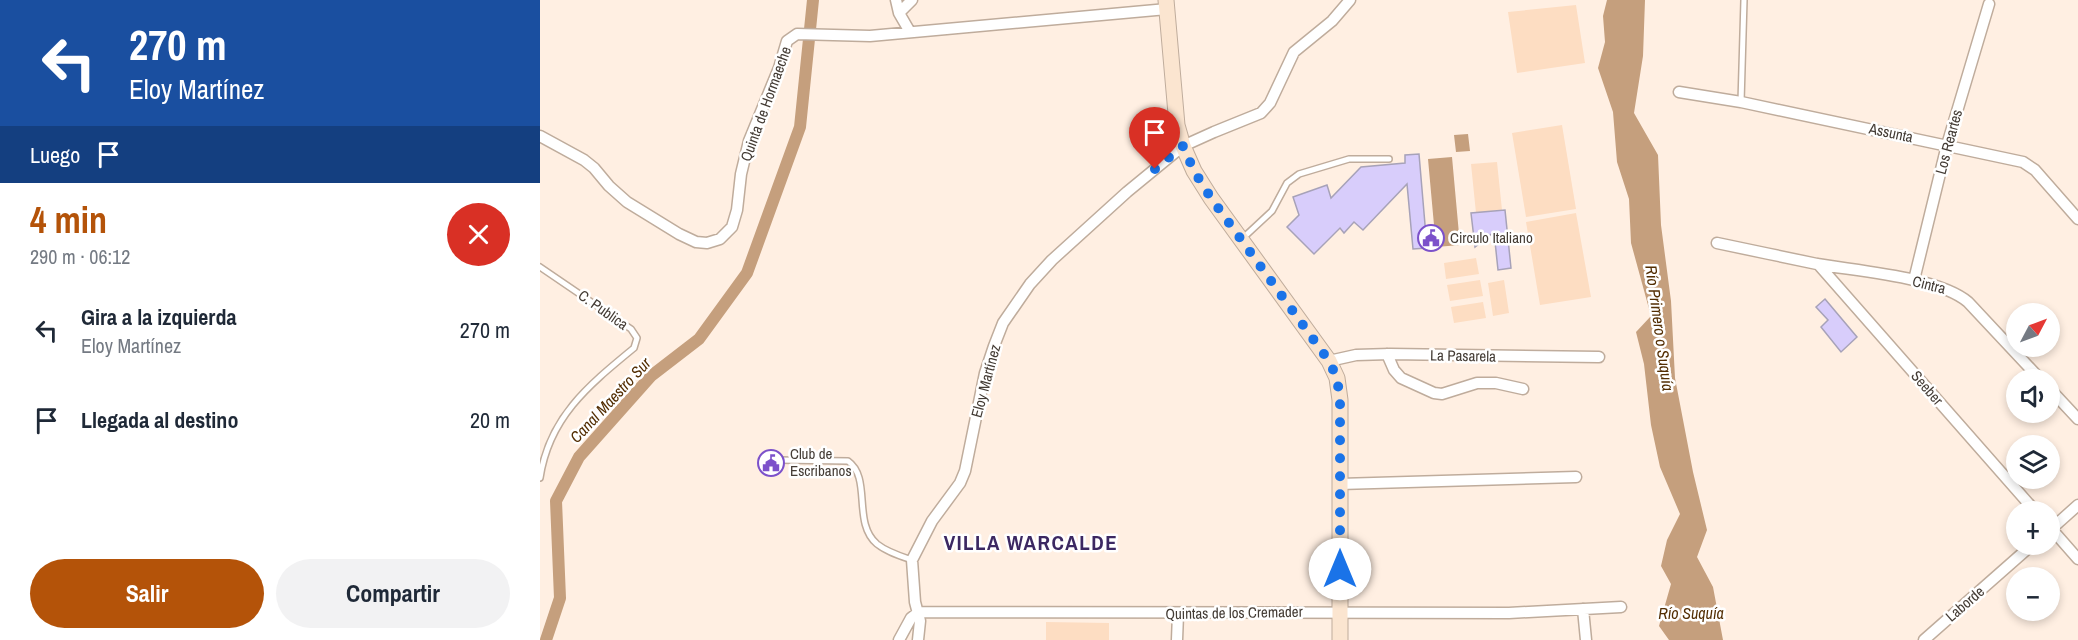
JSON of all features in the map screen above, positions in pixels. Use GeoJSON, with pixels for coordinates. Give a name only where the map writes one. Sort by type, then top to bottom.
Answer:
{"type":"FeatureCollection","features":[{"type":"Feature","properties":{"kind":"main road"},"geometry":{"type":"LineString","coordinates":[[1166,4],[1177,125],[1194,171],[1329,361],[1337,378],[1340,400],[1340,640]]}},
{"type":"Feature","properties":{"kind":"street"},"geometry":{"type":"LineString","coordinates":[[896,0],[899,13],[910,32],[1166,4]]}},
{"type":"Feature","properties":{"kind":"street"},"geometry":{"type":"LineString","coordinates":[[899,13],[912,0]]}},
{"type":"Feature","properties":{"kind":"street","name":"Eloy Martínez"},"geometry":{"type":"LineString","coordinates":[[912,560],[932,521],[960,483],[965,471],[985,373],[1003,323],[1030,284],[1052,260],[1126,192],[1183,146],[1261,113],[1270,103],[1294,52],[1332,21],[1350,0]]}},
{"type":"Feature","properties":{"kind":"street","name":"Los Reartes"},"geometry":{"type":"LineString","coordinates":[[1914,280],[1947,145],[1989,4]]}},
{"type":"Feature","properties":{"kind":"street","name":"Quinta de Hormaeche"},"geometry":{"type":"LineString","coordinates":[[540,136],[584,160],[627,202],[679,234],[696,242],[706,243],[720,239],[732,227],[749,141],[779,68],[787,41],[795,35],[870,36],[910,32]]}},
{"type":"Feature","properties":{"kind":"street","name":"Assunta"},"geometry":{"type":"LineString","coordinates":[[1679,92],[1741,102],[1947,145],[2030,165],[2078,219]]}},
{"type":"Feature","properties":{"kind":"street","name":"Cintra"},"geometry":{"type":"LineString","coordinates":[[1717,243],[1818,264],[1914,280],[1944,288],[1961,296],[2031,369]]}},
{"type":"Feature","properties":{"kind":"street","name":"Seeber"},"geometry":{"type":"LineString","coordinates":[[1818,264],[2026,501]]}},
{"type":"Feature","properties":{"kind":"street"},"geometry":{"type":"LineString","coordinates":[[1387,354],[1394,370],[1401,378],[1434,393],[1442,394],[1476,383],[1496,383],[1523,389]]}},
{"type":"Feature","properties":{"kind":"street","name":"La Pasarela"},"geometry":{"type":"LineString","coordinates":[[1329,361],[1356,355],[1387,354],[1599,357]]}},
{"type":"Feature","properties":{"kind":"street"},"geometry":{"type":"LineString","coordinates":[[2060,400],[2078,419]]}},
{"type":"Feature","properties":{"kind":"street"},"geometry":{"type":"LineString","coordinates":[[1340,484],[1576,477]]}},
{"type":"Feature","properties":{"kind":"street"},"geometry":{"type":"LineString","coordinates":[[2060,520],[2078,505]]}},
{"type":"Feature","properties":{"kind":"street"},"geometry":{"type":"LineString","coordinates":[[2060,540],[2078,559]]}},
{"type":"Feature","properties":{"kind":"street","name":"Laborde"},"geometry":{"type":"LineString","coordinates":[[1924,640],[2021,555]]}},
{"type":"Feature","properties":{"kind":"street"},"geometry":{"type":"LineString","coordinates":[[912,560],[915,602],[920,621],[918,640]]}},
{"type":"Feature","properties":{"kind":"street","name":"Quintas de los Cremader"},"geometry":{"type":"LineString","coordinates":[[919,612],[1509,613],[1621,607]]}},
{"type":"Feature","properties":{"kind":"street"},"geometry":{"type":"LineString","coordinates":[[1583,609],[1586,640]]}},
{"type":"Feature","properties":{"kind":"street"},"geometry":{"type":"LineString","coordinates":[[899,640],[912,618],[919,612]]}},
{"type":"Feature","properties":{"kind":"street"},"geometry":{"type":"LineString","coordinates":[[1177,640],[1178,614]]}},
{"type":"Feature","properties":{"kind":"lane"},"geometry":{"type":"LineString","coordinates":[[1741,102],[1744,0]]}},
{"type":"Feature","properties":{"kind":"lane"},"geometry":{"type":"LineString","coordinates":[[1242,240],[1272,211],[1287,183],[1299,174],[1349,159],[1389,159]]}},
{"type":"Feature","properties":{"kind":"lane","name":"C. Publica"},"geometry":{"type":"LineString","coordinates":[[540,267],[631,329],[637,338],[634,348],[584,391],[561,422],[547,446],[540,478]]}},
{"type":"Feature","properties":{"kind":"lane"},"geometry":{"type":"LineString","coordinates":[[777,460],[848,461],[855,465],[859,475],[864,519],[870,536],[877,544],[890,552],[912,560]]}},
{"type":"Feature","properties":{"kind":"shaded area"},"geometry":{"type":"Polygon","coordinates":[[[1576,5],[1585,63],[1517,73],[1508,12],[1576,5]]]}},
{"type":"Feature","properties":{"kind":"shaded area"},"geometry":{"type":"Polygon","coordinates":[[[1562,125],[1576,209],[1526,217],[1512,133],[1562,125]]]}},
{"type":"Feature","properties":{"kind":"shaded area"},"geometry":{"type":"Polygon","coordinates":[[[1497,162],[1502,210],[1476,213],[1471,164],[1497,162]]]}},
{"type":"Feature","properties":{"kind":"shaded area"},"geometry":{"type":"Polygon","coordinates":[[[1576,213],[1591,297],[1540,305],[1526,222],[1576,213]]]}},
{"type":"Feature","properties":{"kind":"shaded area"},"geometry":{"type":"Polygon","coordinates":[[[1476,258],[1479,274],[1446,279],[1444,263],[1476,258]]]}},
{"type":"Feature","properties":{"kind":"shaded area"},"geometry":{"type":"Polygon","coordinates":[[[1480,280],[1483,296],[1450,301],[1447,285],[1480,280]]]}},
{"type":"Feature","properties":{"kind":"shaded area"},"geometry":{"type":"Polygon","coordinates":[[[1504,280],[1509,313],[1493,316],[1488,283],[1504,280]]]}},
{"type":"Feature","properties":{"kind":"shaded area"},"geometry":{"type":"Polygon","coordinates":[[[1483,302],[1486,318],[1454,323],[1451,307],[1483,302]]]}},
{"type":"Feature","properties":{"kind":"shaded area"},"geometry":{"type":"Polygon","coordinates":[[[1046,622],[1109,623],[1109,640],[1046,640],[1046,622]]]}},
{"type":"Feature","properties":{"kind":"water","name":"Río Suquía"},"geometry":{"type":"Polygon","coordinates":[[[1607,0],[1645,0],[1643,56],[1634,113],[1658,155],[1661,225],[1671,301],[1675,378],[1707,530],[1697,557],[1713,587],[1723,640],[1669,640],[1659,626],[1671,584],[1661,566],[1667,540],[1680,514],[1660,467],[1651,425],[1644,364],[1636,332],[1651,316],[1631,243],[1629,199],[1617,162],[1613,112],[1598,68],[1605,42],[1603,16],[1607,0]]]}},
{"type":"Feature","properties":{"kind":"water"},"geometry":{"type":"Polygon","coordinates":[[[1468,134],[1470,151],[1456,152],[1454,135],[1468,134]]]}},
{"type":"Feature","properties":{"kind":"water"},"geometry":{"type":"Polygon","coordinates":[[[1452,157],[1460,245],[1436,247],[1428,159],[1452,157]]]}},
{"type":"Feature","properties":{"kind":"building"},"geometry":{"type":"Polygon","coordinates":[[[1419,154],[1427,248],[1413,249],[1407,184],[1363,230],[1354,222],[1344,233],[1340,228],[1314,254],[1287,227],[1299,215],[1293,197],[1327,185],[1331,198],[1361,167],[1405,163],[1405,155],[1419,154]]]}},
{"type":"Feature","properties":{"kind":"building"},"geometry":{"type":"Polygon","coordinates":[[[1505,210],[1511,268],[1498,270],[1494,232],[1475,247],[1471,213],[1505,210]]]}},
{"type":"Feature","properties":{"kind":"building"},"geometry":{"type":"Polygon","coordinates":[[[1825,299],[1857,337],[1841,352],[1821,327],[1828,320],[1816,307],[1825,299]]]}},
{"type":"Feature","properties":{"kind":"waterway","name":"Canal Maestro Sur"},"geometry":{"type":"LineString","coordinates":[[546,640],[560,598],[556,501],[579,457],[651,376],[699,339],[747,273],[800,127],[813,0]]}},
{"type":"Feature","properties":{"kind":"place","name":"Circulo Italiano"},"geometry":{"type":"Point","coordinates":[1431,238]}},
{"type":"Feature","properties":{"kind":"place","name":"Club de Escribanos"},"geometry":{"type":"Point","coordinates":[771,463]}},
{"type":"Feature","properties":{"kind":"district","name":"VILLA WARCALDE"},"geometry":{"type":"Point","coordinates":[1031,543]}},
{"type":"Feature","properties":{"kind":"route"},"geometry":{"type":"LineString","coordinates":[[1155,169],[1183,146],[1194,171],[1211,198],[1329,361],[1337,378],[1340,400],[1340,569]]}},
{"type":"Feature","properties":{"kind":"water label","name":"Río Primero o Suquía"},"geometry":{"type":"Point","coordinates":[1660,328]}}]}
